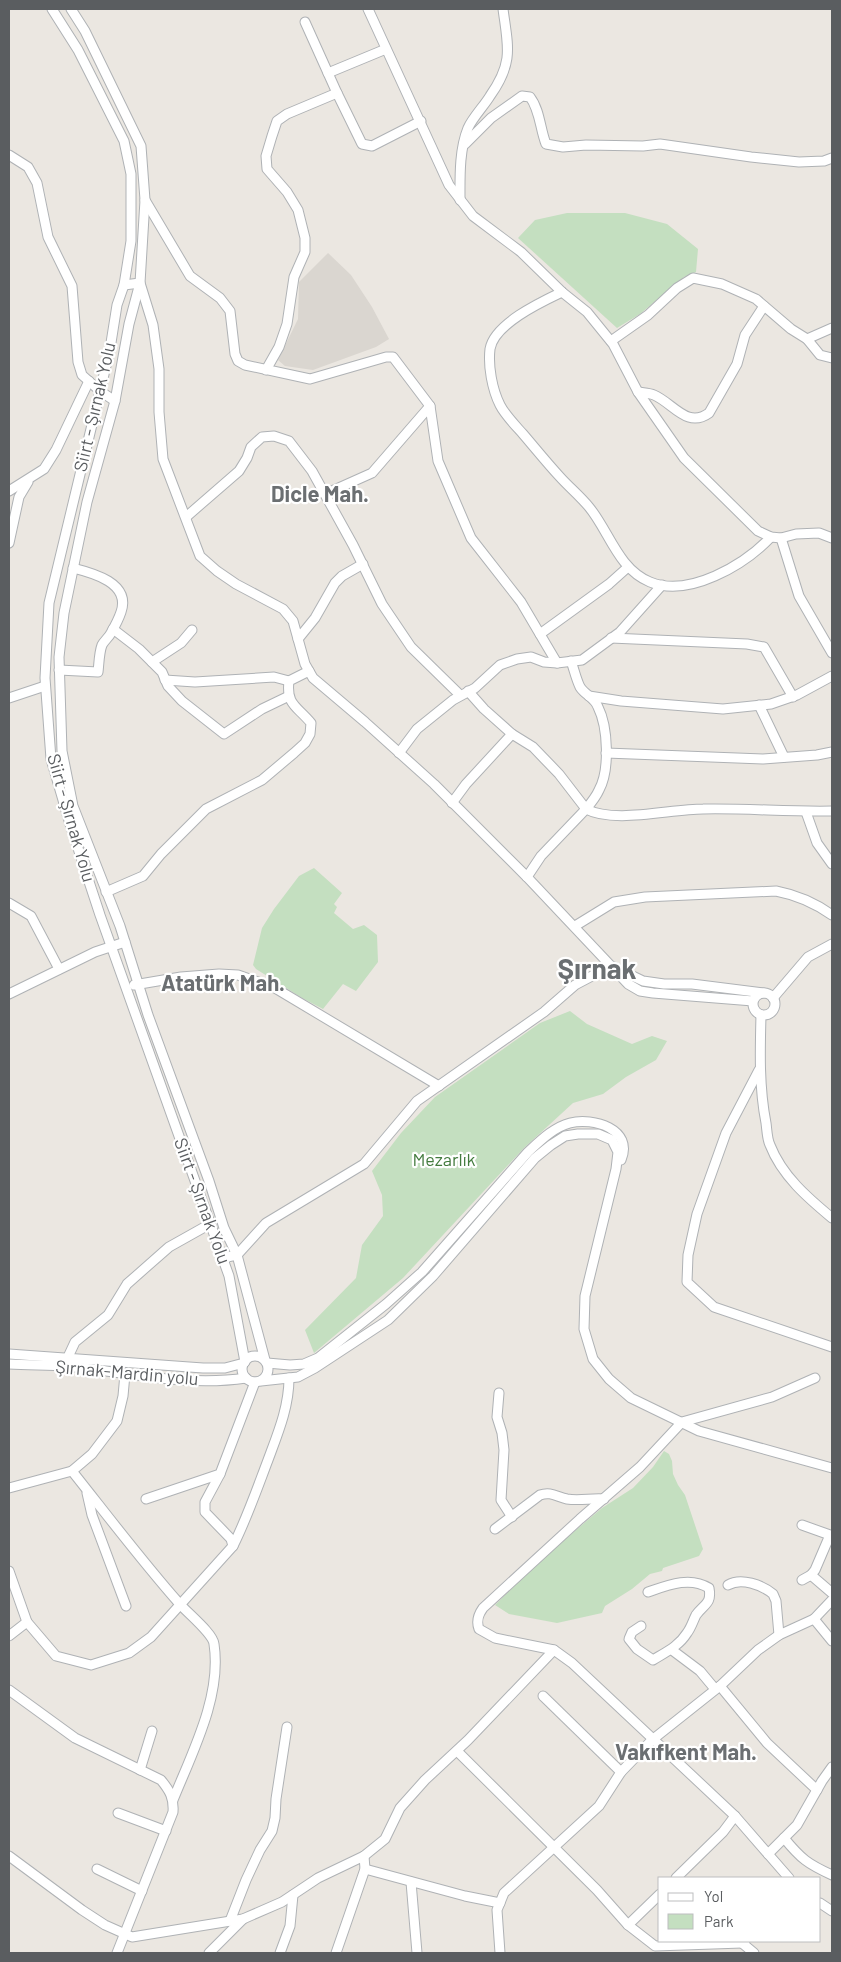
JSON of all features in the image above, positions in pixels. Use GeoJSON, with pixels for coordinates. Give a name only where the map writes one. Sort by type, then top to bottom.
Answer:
{"type":"FeatureCollection","features":[{"type":"Feature","properties":{"kind":"street","name":"Siirt - Şırnak Yolu"},"geometry":{"type":"LineString","coordinates":[[52,9],[78,50],[124,141],[131,174],[131,241],[124,285],[117,305],[100,391],[49,603],[45,686],[51,759],[70,824],[126,987],[229,1276],[244,1362]]}},
{"type":"Feature","properties":{"kind":"street","name":"Siirt - Şırnak Yolu"},"geometry":{"type":"LineString","coordinates":[[71,9],[85,31],[141,146],[145,200],[140,284],[115,401],[87,502],[64,613],[59,670],[62,751],[73,806],[125,942],[224,1228],[237,1254],[266,1362]]}},
{"type":"Feature","properties":{"kind":"street"},"geometry":{"type":"LineString","coordinates":[[368,9],[449,185],[472,216],[521,252],[562,292],[587,312],[611,341],[638,392],[684,458],[758,531],[771,537],[781,538],[796,534],[819,533],[832,538]]}},
{"type":"Feature","properties":{"kind":"street"},"geometry":{"type":"LineString","coordinates":[[460,200],[464,144],[468,127],[492,94],[506,68],[509,53],[503,9]]}},
{"type":"Feature","properties":{"kind":"street"},"geometry":{"type":"LineString","coordinates":[[305,22],[362,144],[372,146],[420,121]]}},
{"type":"Feature","properties":{"kind":"street"},"geometry":{"type":"LineString","coordinates":[[328,73],[386,49]]}},
{"type":"Feature","properties":{"kind":"street"},"geometry":{"type":"LineString","coordinates":[[266,370],[279,347],[287,324],[294,277],[304,252],[302,223],[298,210],[287,192],[267,169],[266,156],[277,121],[286,114],[337,93]]}},
{"type":"Feature","properties":{"kind":"street"},"geometry":{"type":"LineString","coordinates":[[464,144],[491,118],[522,96],[530,97],[534,102],[546,144],[563,147],[660,144],[798,162],[824,161],[832,158]]}},
{"type":"Feature","properties":{"kind":"street"},"geometry":{"type":"LineString","coordinates":[[9,155],[28,167],[37,183],[48,237],[72,286],[78,362],[82,374],[100,391],[115,401]]}},
{"type":"Feature","properties":{"kind":"street"},"geometry":{"type":"LineString","coordinates":[[145,200],[190,276],[220,298],[230,311],[235,354],[238,361],[266,370],[310,380],[386,357],[393,357],[430,406],[438,461],[471,538],[521,602],[557,663]]}},
{"type":"Feature","properties":{"kind":"street"},"geometry":{"type":"LineString","coordinates":[[611,341],[648,315],[677,288],[694,278],[722,284],[756,299],[806,339],[820,354],[832,358]]}},
{"type":"Feature","properties":{"kind":"street"},"geometry":{"type":"LineString","coordinates":[[124,285],[140,284],[153,325],[163,459],[200,556],[236,584],[283,609],[293,621],[305,664],[313,678],[399,753],[452,803],[575,926],[628,984],[640,991],[753,1001]]}},
{"type":"Feature","properties":{"kind":"street"},"geometry":{"type":"LineString","coordinates":[[562,292],[511,321],[493,339],[490,349],[493,384],[500,405],[509,418],[559,477],[590,508],[628,567],[650,582],[662,585],[686,586],[708,579],[757,551],[771,537]]}},
{"type":"Feature","properties":{"kind":"street"},"geometry":{"type":"LineString","coordinates":[[638,392],[656,395],[690,418],[696,420],[703,418],[709,413],[732,372],[742,351],[745,335],[764,306]]}},
{"type":"Feature","properties":{"kind":"street"},"geometry":{"type":"LineString","coordinates":[[806,339],[832,328]]}},
{"type":"Feature","properties":{"kind":"street"},"geometry":{"type":"LineString","coordinates":[[9,491],[44,469],[56,450],[89,381]]}},
{"type":"Feature","properties":{"kind":"street"},"geometry":{"type":"LineString","coordinates":[[325,494],[372,473],[430,406]]}},
{"type":"Feature","properties":{"kind":"street"},"geometry":{"type":"LineString","coordinates":[[186,517],[239,472],[251,446],[262,437],[274,436],[289,441],[312,471],[363,564],[382,604],[411,647],[512,734],[533,747],[559,774],[586,809],[596,814],[627,816],[703,809],[832,811]]}},
{"type":"Feature","properties":{"kind":"street"},"geometry":{"type":"LineString","coordinates":[[9,543],[19,497],[29,479]]}},
{"type":"Feature","properties":{"kind":"street"},"geometry":{"type":"LineString","coordinates":[[781,538],[799,596],[832,653]]}},
{"type":"Feature","properties":{"kind":"street"},"geometry":{"type":"LineString","coordinates":[[298,639],[315,618],[342,576],[363,564]]}},
{"type":"Feature","properties":{"kind":"street"},"geometry":{"type":"LineString","coordinates":[[540,634],[609,584],[628,567]]}},
{"type":"Feature","properties":{"kind":"street"},"geometry":{"type":"LineString","coordinates":[[59,670],[98,672],[102,646],[122,610],[122,599],[117,588],[109,581],[91,572],[73,568]]}},
{"type":"Feature","properties":{"kind":"street"},"geometry":{"type":"LineString","coordinates":[[399,753],[417,729],[500,665],[517,659],[531,657],[544,662],[557,663],[582,660],[620,632],[662,585]]}},
{"type":"Feature","properties":{"kind":"street"},"geometry":{"type":"LineString","coordinates":[[113,629],[140,648],[162,672],[168,686],[182,701],[224,734],[262,709],[289,696]]}},
{"type":"Feature","properties":{"kind":"street"},"geometry":{"type":"LineString","coordinates":[[152,662],[181,643],[192,630]]}},
{"type":"Feature","properties":{"kind":"street"},"geometry":{"type":"LineString","coordinates":[[611,638],[747,644],[764,647],[793,696]]}},
{"type":"Feature","properties":{"kind":"street"},"geometry":{"type":"LineString","coordinates":[[527,877],[541,856],[586,809],[600,789],[604,774],[606,753],[605,731],[599,708],[596,702],[580,688],[571,661]]}},
{"type":"Feature","properties":{"kind":"street"},"geometry":{"type":"LineString","coordinates":[[165,680],[195,682],[274,677],[289,681],[309,671]]}},
{"type":"Feature","properties":{"kind":"street"},"geometry":{"type":"LineString","coordinates":[[588,696],[621,701],[723,709],[771,704],[793,696],[832,676]]}},
{"type":"Feature","properties":{"kind":"street"},"geometry":{"type":"LineString","coordinates":[[106,892],[143,876],[161,854],[206,809],[262,780],[305,743],[310,734],[310,723],[303,713],[291,702],[289,681]]}},
{"type":"Feature","properties":{"kind":"street"},"geometry":{"type":"LineString","coordinates":[[9,698],[45,686]]}},
{"type":"Feature","properties":{"kind":"street"},"geometry":{"type":"LineString","coordinates":[[759,705],[784,757]]}},
{"type":"Feature","properties":{"kind":"street"},"geometry":{"type":"LineString","coordinates":[[452,803],[466,784],[512,734]]}},
{"type":"Feature","properties":{"kind":"street"},"geometry":{"type":"LineString","coordinates":[[606,753],[762,759],[832,752]]}},
{"type":"Feature","properties":{"kind":"street"},"geometry":{"type":"LineString","coordinates":[[806,812],[817,843],[832,864]]}},
{"type":"Feature","properties":{"kind":"street"},"geometry":{"type":"LineString","coordinates":[[575,926],[614,902],[645,897],[776,891],[795,895],[821,907],[832,915]]}},
{"type":"Feature","properties":{"kind":"street"},"geometry":{"type":"LineString","coordinates":[[9,903],[31,916],[59,969]]}},
{"type":"Feature","properties":{"kind":"street"},"geometry":{"type":"LineString","coordinates":[[9,994],[95,952],[125,942]]}},
{"type":"Feature","properties":{"kind":"street"},"geometry":{"type":"LineString","coordinates":[[773,998],[808,957],[832,944]]}},
{"type":"Feature","properties":{"kind":"street"},"geometry":{"type":"LineString","coordinates":[[612,966],[643,981],[664,984],[692,984],[764,993],[773,998],[775,1004],[773,1011],[761,1015]]}},
{"type":"Feature","properties":{"kind":"street"},"geometry":{"type":"LineString","coordinates":[[222,1258],[237,1254],[266,1223],[364,1164],[417,1101],[544,1012],[575,985],[612,966]]}},
{"type":"Feature","properties":{"kind":"street"},"geometry":{"type":"LineString","coordinates":[[126,987],[181,977],[219,974],[238,975],[275,988],[439,1086]]}},
{"type":"Feature","properties":{"kind":"street"},"geometry":{"type":"LineString","coordinates":[[764,993],[757,996],[753,1001],[753,1008],[761,1015],[760,1070],[762,1102],[770,1145],[789,1178],[807,1198],[832,1218]]}},
{"type":"Feature","properties":{"kind":"street"},"geometry":{"type":"LineString","coordinates":[[760,1070],[726,1133],[697,1214],[688,1255],[687,1282],[714,1308],[832,1347]]}},
{"type":"Feature","properties":{"kind":"street"},"geometry":{"type":"LineString","coordinates":[[616,1169],[624,1148],[623,1142],[611,1127],[596,1123],[579,1122],[561,1127],[545,1137],[528,1152],[422,1272],[386,1304],[318,1358],[304,1364],[290,1366],[266,1362],[254,1356],[244,1362],[242,1371],[246,1378],[258,1381],[298,1377],[388,1320],[433,1276],[535,1158],[565,1136],[598,1134],[612,1140],[618,1152],[616,1169],[585,1296],[584,1329],[593,1359],[608,1379],[631,1398],[699,1431],[832,1468]]}},
{"type":"Feature","properties":{"kind":"street"},"geometry":{"type":"LineString","coordinates":[[68,1357],[75,1342],[108,1315],[127,1284],[168,1247],[210,1224]]}},
{"type":"Feature","properties":{"kind":"street","name":"Şırnak-Mardin yolu"},"geometry":{"type":"LineString","coordinates":[[9,1354],[203,1368],[225,1368],[244,1362]]}},
{"type":"Feature","properties":{"kind":"street"},"geometry":{"type":"LineString","coordinates":[[233,1546],[231,1539],[205,1512],[205,1502],[220,1474],[258,1381],[268,1371],[266,1362]]}},
{"type":"Feature","properties":{"kind":"street","name":"Şırnak-Mardin yolu"},"geometry":{"type":"LineString","coordinates":[[9,1364],[66,1366],[125,1374],[223,1382],[246,1378]]}},
{"type":"Feature","properties":{"kind":"street"},"geometry":{"type":"LineString","coordinates":[[9,1488],[72,1471],[92,1454],[117,1421],[123,1396],[125,1374]]}},
{"type":"Feature","properties":{"kind":"street"},"geometry":{"type":"LineString","coordinates":[[9,1571],[27,1622],[56,1656],[91,1665],[130,1653],[151,1637],[181,1606],[233,1546],[244,1524],[283,1420],[289,1394],[289,1378]]}},
{"type":"Feature","properties":{"kind":"street"},"geometry":{"type":"LineString","coordinates":[[788,1877],[735,1816],[572,1663],[554,1650],[495,1638],[479,1629],[477,1624],[479,1613],[580,1518],[640,1467],[682,1422],[772,1397],[815,1378]]}},
{"type":"Feature","properties":{"kind":"street"},"geometry":{"type":"LineString","coordinates":[[499,1394],[497,1417],[502,1432],[504,1450],[501,1500],[512,1517]]}},
{"type":"Feature","properties":{"kind":"street"},"geometry":{"type":"LineString","coordinates":[[72,1471],[181,1606],[213,1638],[216,1678],[214,1688],[195,1747],[174,1800],[173,1812],[117,1953]]}},
{"type":"Feature","properties":{"kind":"street"},"geometry":{"type":"LineString","coordinates":[[146,1500],[220,1474]]}},
{"type":"Feature","properties":{"kind":"street"},"geometry":{"type":"LineString","coordinates":[[87,1490],[92,1516],[126,1606]]}},
{"type":"Feature","properties":{"kind":"street"},"geometry":{"type":"LineString","coordinates":[[495,1529],[540,1495],[546,1493],[552,1493],[566,1499],[604,1499]]}},
{"type":"Feature","properties":{"kind":"street"},"geometry":{"type":"LineString","coordinates":[[802,1525],[830,1535],[812,1575],[802,1580]]}},
{"type":"Feature","properties":{"kind":"street"},"geometry":{"type":"LineString","coordinates":[[812,1575],[832,1593]]}},
{"type":"Feature","properties":{"kind":"street"},"geometry":{"type":"LineString","coordinates":[[641,1626],[632,1632],[629,1639],[647,1657],[653,1660],[672,1650],[688,1632],[697,1615],[710,1600],[709,1588],[690,1582],[680,1582],[648,1592]]}},
{"type":"Feature","properties":{"kind":"street"},"geometry":{"type":"LineString","coordinates":[[728,1585],[734,1582],[752,1584],[773,1594],[776,1601],[779,1636]]}},
{"type":"Feature","properties":{"kind":"street"},"geometry":{"type":"LineString","coordinates":[[500,1953],[497,1910],[504,1893],[599,1806],[621,1772],[652,1740],[717,1687],[758,1650],[779,1636],[814,1619],[832,1600]]}},
{"type":"Feature","properties":{"kind":"street"},"geometry":{"type":"LineString","coordinates":[[814,1619],[832,1641]]}},
{"type":"Feature","properties":{"kind":"street"},"geometry":{"type":"LineString","coordinates":[[9,1636],[27,1622]]}},
{"type":"Feature","properties":{"kind":"street"},"geometry":{"type":"LineString","coordinates":[[9,1856],[82,1910],[132,1937],[244,1919],[293,1895],[318,1878],[364,1856],[385,1839],[400,1808],[425,1780],[457,1751],[554,1650]]}},
{"type":"Feature","properties":{"kind":"street"},"geometry":{"type":"LineString","coordinates":[[672,1650],[700,1671],[717,1687],[767,1743],[817,1790]]}},
{"type":"Feature","properties":{"kind":"street"},"geometry":{"type":"LineString","coordinates":[[9,1690],[74,1738],[161,1780],[174,1800]]}},
{"type":"Feature","properties":{"kind":"street"},"geometry":{"type":"LineString","coordinates":[[543,1696],[621,1772]]}},
{"type":"Feature","properties":{"kind":"street"},"geometry":{"type":"LineString","coordinates":[[230,1921],[253,1865],[272,1831],[276,1818],[276,1799],[286,1727]]}},
{"type":"Feature","properties":{"kind":"street"},"geometry":{"type":"LineString","coordinates":[[140,1770],[152,1731]]}},
{"type":"Feature","properties":{"kind":"street"},"geometry":{"type":"LineString","coordinates":[[457,1751],[597,1890],[628,1925],[655,1950],[743,1942],[754,1953]]}},
{"type":"Feature","properties":{"kind":"street"},"geometry":{"type":"LineString","coordinates":[[768,1854],[797,1825],[832,1767]]}},
{"type":"Feature","properties":{"kind":"street"},"geometry":{"type":"LineString","coordinates":[[118,1813],[166,1831]]}},
{"type":"Feature","properties":{"kind":"street"},"geometry":{"type":"LineString","coordinates":[[677,1877],[723,1832],[735,1816]]}},
{"type":"Feature","properties":{"kind":"street"},"geometry":{"type":"LineString","coordinates":[[784,1838],[798,1856],[809,1864],[832,1875]]}},
{"type":"Feature","properties":{"kind":"street"},"geometry":{"type":"LineString","coordinates":[[336,1953],[365,1869],[364,1856]]}},
{"type":"Feature","properties":{"kind":"street"},"geometry":{"type":"LineString","coordinates":[[97,1869],[142,1891]]}},
{"type":"Feature","properties":{"kind":"street"},"geometry":{"type":"LineString","coordinates":[[365,1869],[465,1896],[500,1903]]}},
{"type":"Feature","properties":{"kind":"street"},"geometry":{"type":"LineString","coordinates":[[412,1882],[417,1953]]}},
{"type":"Feature","properties":{"kind":"street"},"geometry":{"type":"LineString","coordinates":[[280,1953],[290,1926],[293,1895]]}},
{"type":"Feature","properties":{"kind":"street"},"geometry":{"type":"LineString","coordinates":[[628,1925],[658,1896]]}},
{"type":"Feature","properties":{"kind":"street"},"geometry":{"type":"LineString","coordinates":[[821,1904],[832,1911]]}},
{"type":"Feature","properties":{"kind":"street"},"geometry":{"type":"LineString","coordinates":[[209,1953],[244,1919]]}},
{"type":"Feature","properties":{"kind":"shaded area"},"geometry":{"type":"Polygon","coordinates":[[[328,253],[351,275],[372,307],[389,339],[376,347],[313,370],[285,366],[278,360],[298,319],[299,282],[328,253]]]}},
{"type":"Feature","properties":{"kind":"green space"},"geometry":{"type":"Polygon","coordinates":[[[567,213],[625,213],[667,224],[698,249],[696,272],[684,277],[640,314],[617,328],[518,238],[535,220],[567,213]]]}},
{"type":"Feature","properties":{"kind":"green space"},"geometry":{"type":"Polygon","coordinates":[[[314,868],[342,893],[334,904],[337,907],[334,913],[353,929],[364,925],[377,935],[378,962],[356,991],[343,984],[323,1009],[302,998],[256,969],[253,965],[262,928],[299,876],[314,868]]]}},
{"type":"Feature","properties":{"kind":"green space","name":"Mezarlık"},"geometry":{"type":"Polygon","coordinates":[[[570,1011],[587,1024],[632,1044],[652,1036],[667,1041],[656,1060],[626,1077],[603,1094],[573,1103],[524,1148],[403,1278],[314,1353],[305,1330],[356,1278],[362,1245],[383,1216],[382,1195],[372,1171],[401,1133],[435,1097],[540,1023],[570,1011]]]}},
{"type":"Feature","properties":{"kind":"green space"},"geometry":{"type":"Polygon","coordinates":[[[664,1451],[669,1454],[672,1461],[673,1474],[685,1495],[703,1549],[699,1556],[650,1574],[632,1589],[605,1606],[602,1613],[557,1623],[509,1614],[495,1605],[545,1556],[602,1508],[633,1488],[653,1467],[664,1451]]]}},
{"type":"Feature","properties":{"kind":"district","name":"Dicle Mah."},"geometry":{"type":"Point","coordinates":[320,494]}},
{"type":"Feature","properties":{"kind":"district","name":"Şırnak"},"geometry":{"type":"Point","coordinates":[597,969]}},
{"type":"Feature","properties":{"kind":"district","name":"Atatürk Mah."},"geometry":{"type":"Point","coordinates":[223,983]}},
{"type":"Feature","properties":{"kind":"district","name":"Vakıfkent Mah."},"geometry":{"type":"Point","coordinates":[686,1752]}}]}
